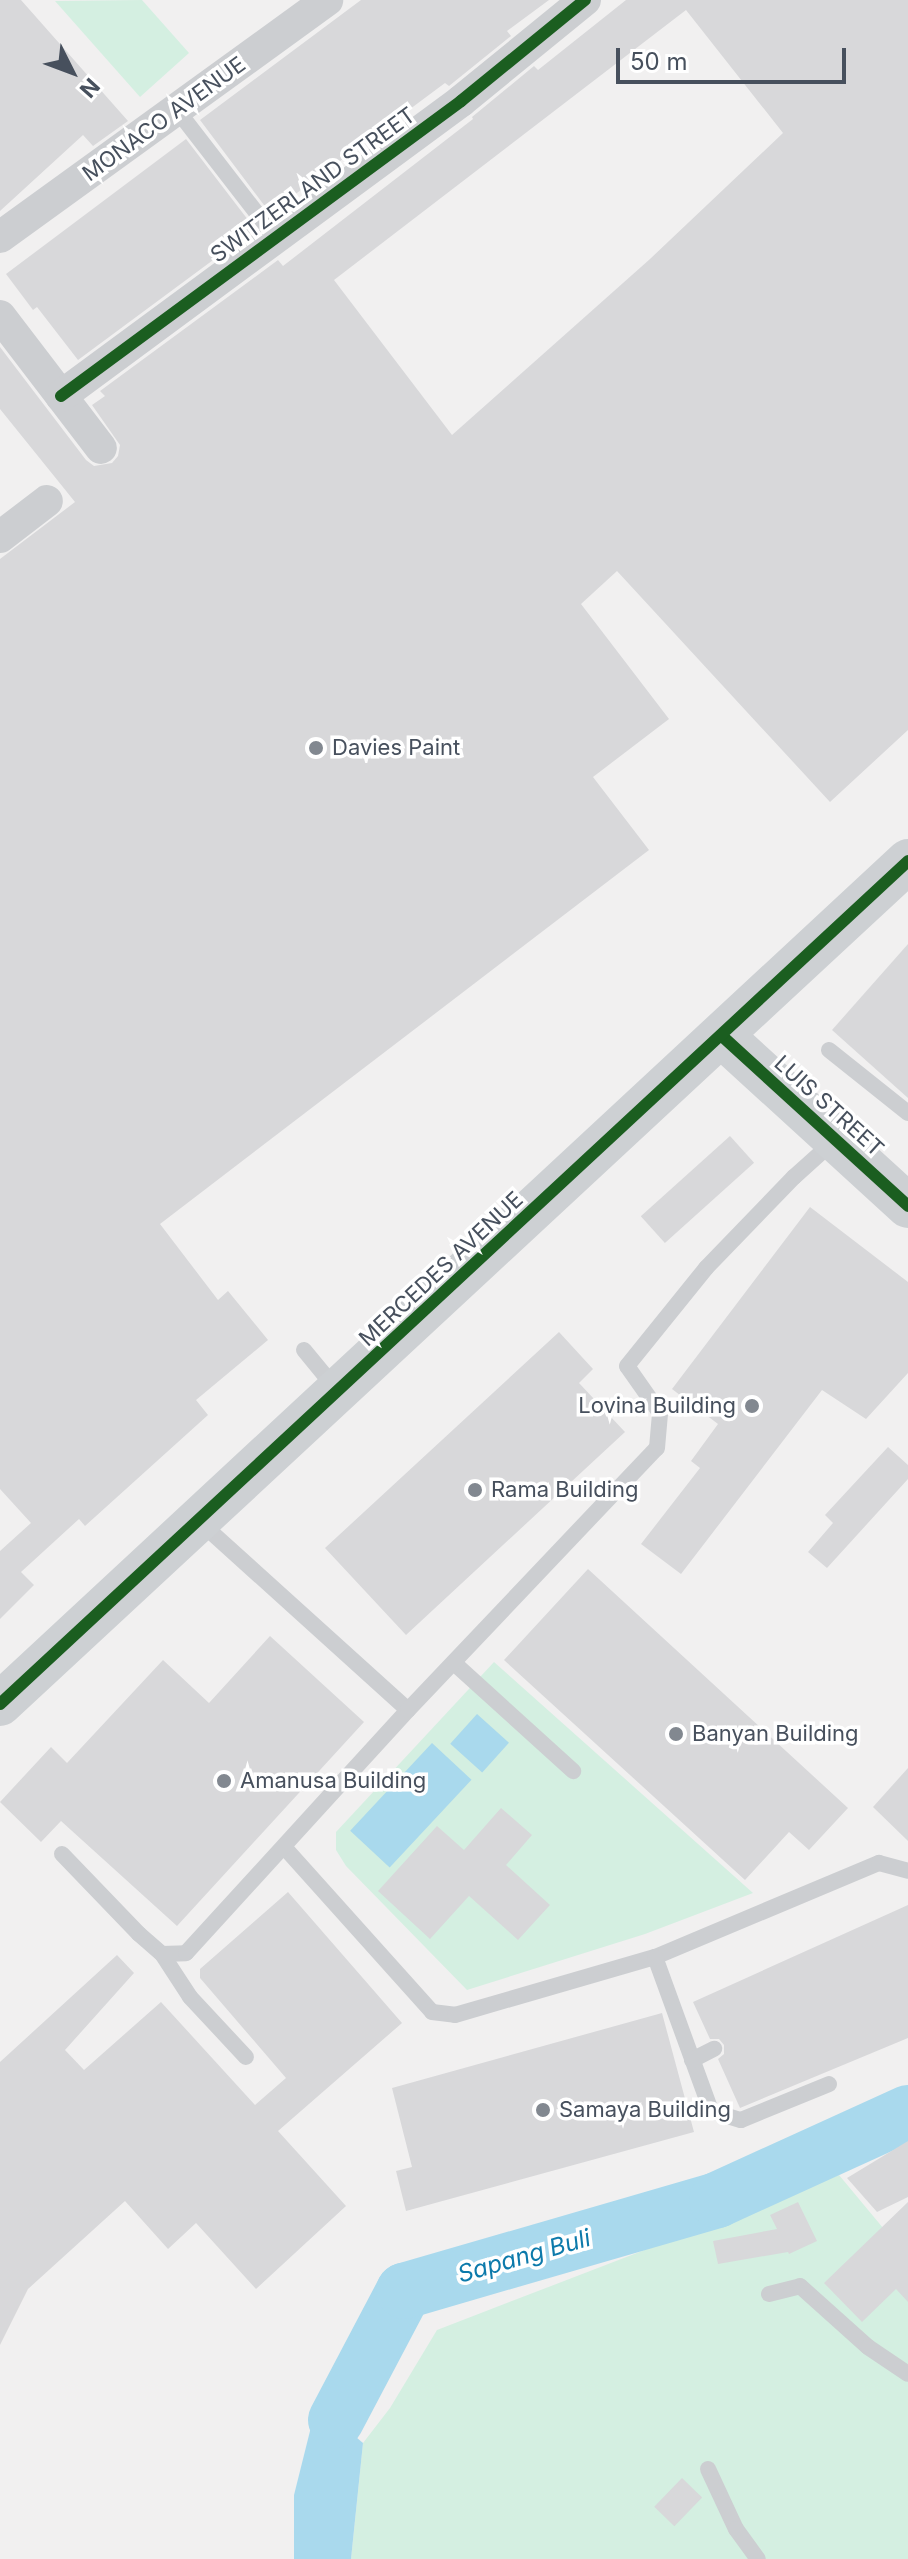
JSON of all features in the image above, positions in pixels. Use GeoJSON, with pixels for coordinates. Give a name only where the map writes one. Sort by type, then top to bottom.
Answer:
{"type":"FeatureCollection","features":[{"type":"Feature","properties":{"kind":"main road","name":"MERCEDES AVENUE"},"geometry":{"type":"LineString","coordinates":[[0,1704],[908,861]]}},
{"type":"Feature","properties":{"kind":"main road","name":"LUIS STREET"},"geometry":{"type":"LineString","coordinates":[[722,1036],[908,1206]]}},
{"type":"Feature","properties":{"kind":"street","name":"MONACO AVENUE"},"geometry":{"type":"LineString","coordinates":[[0,237],[327,0]]}},
{"type":"Feature","properties":{"kind":"street","name":"SWITZERLAND STREET"},"geometry":{"type":"LineString","coordinates":[[61,396],[461,101],[585,0]]}},
{"type":"Feature","properties":{"kind":"street"},"geometry":{"type":"LineString","coordinates":[[0,316],[101,448]]}},
{"type":"Feature","properties":{"kind":"street"},"geometry":{"type":"LineString","coordinates":[[0,537],[47,501]]}},
{"type":"Feature","properties":{"kind":"lane"},"geometry":{"type":"LineString","coordinates":[[177,110],[275,237]]}},
{"type":"Feature","properties":{"kind":"lane"},"geometry":{"type":"LineString","coordinates":[[829,1050],[908,1113]]}},
{"type":"Feature","properties":{"kind":"lane"},"geometry":{"type":"LineString","coordinates":[[162,1954],[186,1953],[408,1710],[657,1448],[660,1413],[627,1366],[706,1268],[794,1177],[836,1140]]}},
{"type":"Feature","properties":{"kind":"lane"},"geometry":{"type":"LineString","coordinates":[[304,1350],[338,1392]]}},
{"type":"Feature","properties":{"kind":"lane"},"geometry":{"type":"LineString","coordinates":[[199,1521],[408,1710]]}},
{"type":"Feature","properties":{"kind":"lane"},"geometry":{"type":"LineString","coordinates":[[454,1663],[573,1771]]}},
{"type":"Feature","properties":{"kind":"lane"},"geometry":{"type":"LineString","coordinates":[[285,1848],[432,2012],[455,2015],[655,1957],[879,1863],[908,1871]]}},
{"type":"Feature","properties":{"kind":"lane"},"geometry":{"type":"LineString","coordinates":[[62,1854],[162,1954],[190,1997],[246,2057]]}},
{"type":"Feature","properties":{"kind":"lane"},"geometry":{"type":"LineString","coordinates":[[655,1957],[711,2111],[741,2120],[829,2084]]}},
{"type":"Feature","properties":{"kind":"lane"},"geometry":{"type":"LineString","coordinates":[[692,2060],[714,2049]]}},
{"type":"Feature","properties":{"kind":"lane"},"geometry":{"type":"LineString","coordinates":[[769,2294],[800,2286],[868,2347],[908,2374]]}},
{"type":"Feature","properties":{"kind":"lane"},"geometry":{"type":"LineString","coordinates":[[708,2469],[736,2529],[758,2559]]}},
{"type":"Feature","properties":{"kind":"green space"},"geometry":{"type":"Polygon","coordinates":[[[142,0],[189,53],[140,97],[55,1],[142,0]]]}},
{"type":"Feature","properties":{"kind":"green space"},"geometry":{"type":"Polygon","coordinates":[[[494,1662],[753,1893],[645,1934],[467,1990],[346,1866],[336,1850],[336,1832],[494,1662]]]}},
{"type":"Feature","properties":{"kind":"green space"},"geometry":{"type":"Polygon","coordinates":[[[839,2175],[908,2258],[908,2559],[351,2559],[363,2443],[390,2408],[437,2330],[839,2175]]]}},
{"type":"Feature","properties":{"kind":"water"},"geometry":{"type":"Polygon","coordinates":[[[477,1714],[509,1743],[482,1772],[450,1744],[477,1714]]]}},
{"type":"Feature","properties":{"kind":"water"},"geometry":{"type":"Polygon","coordinates":[[[432,1743],[471,1780],[390,1868],[350,1831],[432,1743]]]}},
{"type":"Feature","properties":{"kind":"water"},"geometry":{"type":"Polygon","coordinates":[[[315,2411],[336,2420],[363,2443],[351,2559],[294,2559],[294,2495],[315,2411]]]}},
{"type":"Feature","properties":{"kind":"building"},"geometry":{"type":"Polygon","coordinates":[[[0,0],[21,0],[128,121],[93,146],[83,135],[0,211],[0,0]]]}},
{"type":"Feature","properties":{"kind":"building"},"geometry":{"type":"Polygon","coordinates":[[[361,0],[549,0],[507,31],[511,36],[449,86],[445,83],[270,213],[200,120],[361,0]]]}},
{"type":"Feature","properties":{"kind":"building"},"geometry":{"type":"Polygon","coordinates":[[[626,0],[908,0],[908,730],[830,802],[617,571],[581,604],[669,719],[593,777],[649,850],[160,1224],[218,1300],[228,1291],[268,1340],[196,1400],[208,1415],[85,1526],[79,1519],[21,1572],[34,1585],[0,1619],[0,1551],[31,1523],[0,1489],[0,559],[75,502],[0,409],[0,347],[86,460],[94,466],[112,463],[118,456],[120,445],[92,405],[105,396],[100,391],[278,260],[283,266],[473,119],[534,66],[538,70],[626,0]],[[686,10],[334,280],[452,435],[650,259],[783,133],[686,10]]]}},
{"type":"Feature","properties":{"kind":"building"},"geometry":{"type":"Polygon","coordinates":[[[186,139],[255,229],[78,360],[37,307],[33,310],[6,274],[186,139]]]}},
{"type":"Feature","properties":{"kind":"building"},"geometry":{"type":"Polygon","coordinates":[[[908,944],[908,1098],[832,1030],[908,944]]]}},
{"type":"Feature","properties":{"kind":"building"},"geometry":{"type":"Polygon","coordinates":[[[730,1136],[754,1163],[665,1243],[641,1216],[730,1136]]]}},
{"type":"Feature","properties":{"kind":"building","name":"Lovina Building"},"geometry":{"type":"Polygon","coordinates":[[[810,1207],[908,1282],[908,1373],[866,1419],[822,1390],[681,1574],[641,1544],[700,1468],[691,1461],[718,1424],[672,1389],[810,1207]]]}},
{"type":"Feature","properties":{"kind":"building","name":"Rama Building"},"geometry":{"type":"Polygon","coordinates":[[[559,1332],[593,1369],[579,1383],[625,1432],[406,1635],[325,1548],[559,1332]]]}},
{"type":"Feature","properties":{"kind":"building"},"geometry":{"type":"Polygon","coordinates":[[[888,1447],[908,1465],[908,1479],[827,1568],[808,1552],[833,1523],[825,1515],[888,1447]]]}},
{"type":"Feature","properties":{"kind":"building","name":"Banyan Building"},"geometry":{"type":"Polygon","coordinates":[[[588,1569],[848,1808],[809,1850],[789,1832],[745,1880],[504,1660],[588,1569]]]}},
{"type":"Feature","properties":{"kind":"building","name":"Amanusa Building"},"geometry":{"type":"Polygon","coordinates":[[[270,1636],[364,1722],[177,1926],[61,1821],[41,1842],[0,1802],[51,1747],[67,1763],[163,1660],[209,1703],[270,1636]]]}},
{"type":"Feature","properties":{"kind":"building"},"geometry":{"type":"Polygon","coordinates":[[[908,1768],[908,1841],[873,1807],[908,1768]]]}},
{"type":"Feature","properties":{"kind":"building"},"geometry":{"type":"Polygon","coordinates":[[[501,1808],[532,1835],[506,1865],[550,1905],[518,1940],[469,1896],[430,1939],[378,1891],[437,1826],[464,1850],[501,1808]]]}},
{"type":"Feature","properties":{"kind":"building"},"geometry":{"type":"Polygon","coordinates":[[[288,1892],[402,2023],[278,2131],[346,2206],[256,2289],[196,2223],[168,2249],[125,2201],[28,2289],[0,2345],[0,2062],[117,1955],[134,1973],[65,2050],[84,2070],[161,2002],[255,2105],[286,2078],[200,1978],[200,1969],[288,1892]]]}},
{"type":"Feature","properties":{"kind":"building"},"geometry":{"type":"Polygon","coordinates":[[[908,1905],[908,2038],[740,2108],[718,2059],[724,2054],[724,2045],[719,2039],[710,2039],[693,2002],[908,1905]]]}},
{"type":"Feature","properties":{"kind":"building","name":"Samaya Building"},"geometry":{"type":"Polygon","coordinates":[[[662,2013],[694,2132],[406,2211],[396,2171],[412,2167],[392,2088],[662,2013]]]}},
{"type":"Feature","properties":{"kind":"building"},"geometry":{"type":"Polygon","coordinates":[[[908,2141],[908,2197],[877,2212],[847,2178],[908,2141]]]}},
{"type":"Feature","properties":{"kind":"building"},"geometry":{"type":"Polygon","coordinates":[[[798,2202],[817,2241],[789,2254],[718,2264],[713,2241],[777,2229],[770,2215],[798,2202]]]}},
{"type":"Feature","properties":{"kind":"building"},"geometry":{"type":"Polygon","coordinates":[[[908,2202],[908,2302],[896,2289],[862,2322],[824,2283],[908,2202]]]}},
{"type":"Feature","properties":{"kind":"building"},"geometry":{"type":"Polygon","coordinates":[[[682,2478],[702,2497],[674,2526],[654,2507],[682,2478]]]}},
{"type":"Feature","properties":{"kind":"waterway","name":"Sapang Buli"},"geometry":{"type":"LineString","coordinates":[[336,2420],[404,2291],[717,2200],[908,2113]]}},
{"type":"Feature","properties":{"kind":"cycle path"},"geometry":{"type":"LineString","coordinates":[[61,396],[461,101],[585,0]]}},
{"type":"Feature","properties":{"kind":"cycle path"},"geometry":{"type":"LineString","coordinates":[[0,1704],[908,861]]}},
{"type":"Feature","properties":{"kind":"cycle path"},"geometry":{"type":"LineString","coordinates":[[722,1036],[908,1206]]}},
{"type":"Feature","properties":{"kind":"place","name":"Davies Paint"},"geometry":{"type":"Point","coordinates":[316,748]}},
{"type":"Feature","properties":{"kind":"place","name":"Lovina Building"},"geometry":{"type":"Point","coordinates":[752,1406]}},
{"type":"Feature","properties":{"kind":"place","name":"Rama Building"},"geometry":{"type":"Point","coordinates":[475,1490]}},
{"type":"Feature","properties":{"kind":"place","name":"Banyan Building"},"geometry":{"type":"Point","coordinates":[676,1734]}},
{"type":"Feature","properties":{"kind":"place","name":"Amanusa Building"},"geometry":{"type":"Point","coordinates":[224,1781]}},
{"type":"Feature","properties":{"kind":"place","name":"Samaya Building"},"geometry":{"type":"Point","coordinates":[543,2110]}}]}
